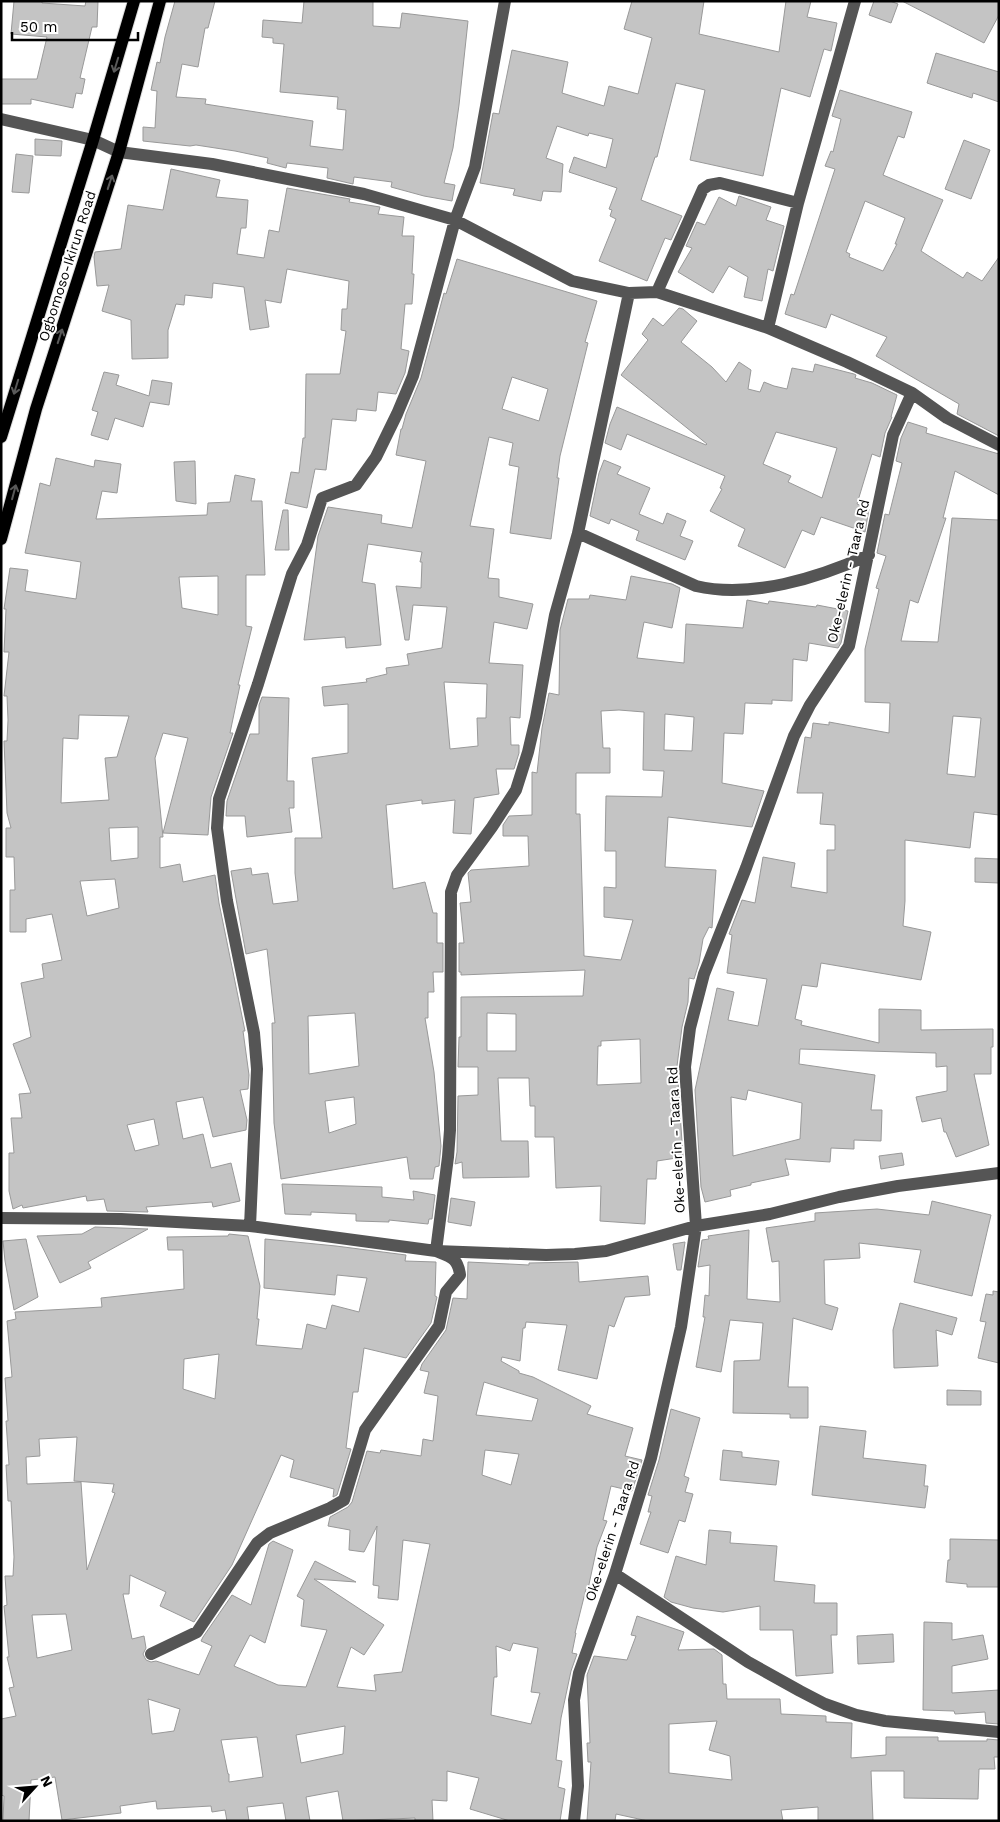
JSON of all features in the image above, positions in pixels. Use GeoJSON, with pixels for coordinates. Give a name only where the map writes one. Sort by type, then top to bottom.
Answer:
{"type":"FeatureCollection","features":[{"type":"Feature","properties":{"kind":"main road","name":"Ogbomoso-Ikirun Road"},"geometry":{"type":"LineString","coordinates":[[1,437],[134,1]]}},
{"type":"Feature","properties":{"kind":"main road","name":"Ogbomoso-Ikirun Road"},"geometry":{"type":"LineString","coordinates":[[1,539],[36,409],[119,152],[160,1]]}},
{"type":"Feature","properties":{"kind":"street"},"geometry":{"type":"LineString","coordinates":[[250,1226],[257,1069],[254,1033],[227,901],[217,828],[219,799],[258,684],[292,574],[307,545],[322,498],[356,485],[376,457],[413,376],[455,220],[476,167],[505,1]]}},
{"type":"Feature","properties":{"kind":"street"},"geometry":{"type":"LineString","coordinates":[[768,328],[798,203],[855,1]]}},
{"type":"Feature","properties":{"kind":"street"},"geometry":{"type":"LineString","coordinates":[[1,119],[93,140],[119,152],[212,164],[364,194],[455,220],[572,281],[629,293],[657,292],[768,328],[847,362],[912,393],[947,418],[999,445]]}},
{"type":"Feature","properties":{"kind":"street"},"geometry":{"type":"LineString","coordinates":[[657,292],[703,189],[709,185],[720,184],[798,203]]}},
{"type":"Feature","properties":{"kind":"street"},"geometry":{"type":"LineString","coordinates":[[436,1251],[450,1130],[451,892],[457,875],[516,790],[528,752],[555,615],[578,532],[629,293]]}},
{"type":"Feature","properties":{"kind":"street","name":"Oke-elerin - Taara Rd"},"geometry":{"type":"LineString","coordinates":[[574,1821],[578,1786],[574,1700],[579,1673],[615,1574],[654,1449],[681,1327],[696,1226],[685,1067],[690,1028],[704,974],[746,868],[794,736],[810,705],[849,646],[892,435],[912,393]]}},
{"type":"Feature","properties":{"kind":"street"},"geometry":{"type":"LineString","coordinates":[[578,532],[696,586],[713,590],[748,590],[813,576],[844,566],[869,555]]}},
{"type":"Feature","properties":{"kind":"street"},"geometry":{"type":"LineString","coordinates":[[1,1218],[121,1219],[250,1226],[436,1251],[546,1255],[574,1254],[606,1251],[696,1226],[770,1214],[838,1197],[898,1186],[999,1173]]}},
{"type":"Feature","properties":{"kind":"street"},"geometry":{"type":"LineString","coordinates":[[151,1654],[197,1632],[257,1543],[270,1532],[330,1508],[344,1500],[365,1430],[439,1326],[446,1292],[460,1275],[459,1265],[451,1257],[436,1251]]}},
{"type":"Feature","properties":{"kind":"street"},"geometry":{"type":"LineString","coordinates":[[615,1574],[748,1662],[825,1704],[856,1715],[885,1721],[999,1732]]}},
{"type":"Feature","properties":{"kind":"building"},"geometry":{"type":"Polygon","coordinates":[[[14,1],[42,1],[42,3],[85,6],[86,1],[98,1],[97,27],[92,27],[80,78],[85,79],[82,94],[76,93],[73,108],[31,99],[31,104],[1,104],[1,79],[37,79],[47,37],[11,34],[14,1]]]}},
{"type":"Feature","properties":{"kind":"building"},"geometry":{"type":"Polygon","coordinates":[[[175,1],[215,1],[208,28],[205,28],[198,67],[182,64],[176,97],[206,99],[205,104],[313,121],[310,146],[343,150],[346,110],[337,109],[338,97],[280,92],[284,44],[273,43],[273,38],[262,37],[263,20],[302,23],[304,1],[373,1],[373,26],[400,28],[402,13],[468,21],[453,148],[444,183],[455,185],[452,201],[391,187],[392,182],[354,177],[353,184],[327,178],[328,168],[287,163],[286,168],[267,163],[268,158],[235,151],[196,145],[143,141],[143,127],[155,128],[157,91],[151,90],[157,62],[160,63],[175,1]]]}},
{"type":"Feature","properties":{"kind":"building"},"geometry":{"type":"Polygon","coordinates":[[[632,1],[704,1],[699,34],[779,52],[786,1],[811,1],[807,17],[837,23],[831,51],[824,49],[810,97],[781,88],[763,176],[690,160],[705,90],[676,83],[657,157],[655,157],[641,200],[682,216],[671,240],[665,238],[647,281],[599,261],[616,219],[610,216],[612,210],[609,209],[617,188],[569,172],[574,157],[606,168],[613,139],[589,133],[588,136],[557,126],[546,158],[563,164],[561,192],[543,191],[541,201],[513,195],[515,189],[480,183],[493,113],[499,114],[512,50],[568,62],[562,93],[604,106],[609,86],[638,94],[652,38],[624,29],[632,1]]]}},
{"type":"Feature","properties":{"kind":"building"},"geometry":{"type":"Polygon","coordinates":[[[874,1],[890,1],[898,4],[891,23],[869,15],[874,1]]]}},
{"type":"Feature","properties":{"kind":"building"},"geometry":{"type":"Polygon","coordinates":[[[902,1],[999,1],[999,15],[984,43],[902,1]]]}},
{"type":"Feature","properties":{"kind":"building"},"geometry":{"type":"Polygon","coordinates":[[[936,53],[999,72],[999,102],[973,93],[972,98],[927,83],[936,53]]]}},
{"type":"Feature","properties":{"kind":"building"},"geometry":{"type":"Polygon","coordinates":[[[840,90],[912,112],[904,138],[898,136],[883,175],[943,200],[921,251],[963,278],[967,272],[982,281],[999,257],[999,436],[957,414],[959,404],[876,356],[887,337],[831,314],[826,328],[785,314],[791,294],[794,295],[835,169],[825,166],[831,151],[833,152],[841,119],[832,116],[840,90]],[[865,201],[846,252],[850,254],[849,257],[883,271],[897,244],[895,244],[905,218],[865,201]]]}},
{"type":"Feature","properties":{"kind":"building"},"geometry":{"type":"Polygon","coordinates":[[[35,139],[62,141],[61,156],[35,155],[35,139]]]}},
{"type":"Feature","properties":{"kind":"building"},"geometry":{"type":"Polygon","coordinates":[[[964,140],[990,150],[971,199],[945,189],[964,140]]]}},
{"type":"Feature","properties":{"kind":"building"},"geometry":{"type":"Polygon","coordinates":[[[16,154],[33,156],[29,193],[12,192],[16,154]]]}},
{"type":"Feature","properties":{"kind":"building"},"geometry":{"type":"Polygon","coordinates":[[[171,169],[220,180],[216,197],[248,200],[246,228],[241,228],[237,254],[264,258],[269,230],[279,232],[287,188],[350,199],[349,202],[380,207],[378,214],[404,217],[402,236],[414,236],[412,304],[405,304],[401,349],[409,351],[405,373],[396,394],[378,392],[376,411],[357,409],[356,421],[332,419],[326,470],[315,469],[307,508],[285,503],[291,472],[299,473],[303,438],[305,438],[306,374],[340,374],[346,331],[341,330],[342,309],[347,309],[349,281],[287,269],[281,303],[265,300],[269,327],[250,330],[244,287],[213,283],[212,298],[185,295],[184,305],[176,304],[168,330],[168,358],[132,359],[131,320],[102,311],[109,285],[97,286],[95,252],[121,249],[128,205],[163,210],[171,169]]]}},
{"type":"Feature","properties":{"kind":"building"},"geometry":{"type":"Polygon","coordinates":[[[739,196],[771,207],[766,220],[784,226],[773,271],[768,269],[762,301],[744,297],[748,277],[729,266],[713,293],[678,272],[692,248],[686,246],[697,222],[705,225],[719,197],[736,206],[739,196]]]}},
{"type":"Feature","properties":{"kind":"building"},"geometry":{"type":"Polygon","coordinates":[[[457,259],[597,301],[585,342],[588,343],[560,456],[551,539],[510,533],[519,467],[509,465],[513,443],[489,437],[470,526],[494,529],[488,578],[499,579],[499,597],[533,604],[527,629],[494,622],[489,663],[523,665],[520,718],[510,717],[511,745],[519,745],[519,753],[514,769],[496,769],[499,794],[474,798],[471,834],[453,833],[455,800],[422,804],[422,800],[386,805],[393,889],[425,882],[433,913],[437,913],[437,943],[443,943],[443,972],[433,972],[434,992],[428,992],[428,1018],[425,1018],[434,1072],[441,1146],[439,1166],[435,1167],[433,1179],[410,1179],[407,1157],[281,1179],[274,1123],[272,1023],[275,1023],[267,949],[246,954],[231,871],[251,868],[252,875],[268,873],[273,904],[298,901],[295,873],[295,838],[322,838],[312,758],[348,753],[348,704],[324,706],[322,687],[367,682],[366,679],[387,674],[386,668],[409,665],[407,654],[442,648],[447,607],[413,605],[409,640],[405,640],[396,586],[421,588],[422,562],[420,562],[422,552],[368,544],[362,582],[375,584],[381,645],[346,648],[345,637],[304,640],[318,536],[328,507],[382,515],[381,523],[412,528],[426,461],[396,455],[401,429],[421,378],[444,293],[446,294],[457,259]],[[512,377],[502,409],[539,421],[548,389],[512,377]],[[444,682],[450,749],[478,746],[477,718],[486,718],[487,684],[444,682]],[[355,1013],[308,1016],[309,1074],[359,1066],[355,1013]],[[354,1097],[325,1101],[329,1133],[356,1124],[354,1097]]]}},
{"type":"Feature","properties":{"kind":"building"},"geometry":{"type":"Polygon","coordinates":[[[679,308],[683,309],[697,321],[681,342],[712,367],[726,382],[739,362],[751,370],[748,389],[760,392],[764,382],[787,389],[792,368],[813,372],[815,364],[854,374],[856,375],[855,378],[872,383],[897,395],[892,417],[885,433],[880,457],[872,454],[857,504],[869,509],[865,532],[821,517],[814,535],[802,530],[785,568],[738,546],[745,529],[710,511],[722,489],[720,488],[725,476],[627,434],[621,450],[605,443],[617,407],[707,444],[621,375],[648,340],[642,334],[653,318],[663,326],[679,308]],[[776,432],[763,464],[791,476],[788,482],[822,498],[837,448],[776,432]]]}},
{"type":"Feature","properties":{"kind":"building"},"geometry":{"type":"Polygon","coordinates":[[[104,372],[119,375],[116,385],[149,396],[152,380],[172,383],[169,405],[150,402],[143,427],[115,418],[108,440],[91,435],[98,412],[92,410],[104,372]]]}},
{"type":"Feature","properties":{"kind":"building"},"geometry":{"type":"Polygon","coordinates":[[[908,422],[927,428],[926,433],[999,454],[999,495],[955,471],[943,518],[946,518],[918,603],[910,600],[901,641],[938,642],[952,518],[999,520],[999,815],[974,812],[970,848],[905,840],[903,926],[931,932],[921,980],[821,963],[817,987],[802,985],[795,1019],[802,1021],[801,1025],[879,1043],[879,1009],[921,1010],[921,1030],[993,1029],[991,1074],[974,1074],[989,1145],[956,1157],[946,1132],[944,1132],[941,1118],[922,1122],[916,1097],[947,1091],[947,1066],[936,1067],[936,1053],[800,1049],[799,1064],[875,1075],[871,1110],[882,1110],[881,1141],[854,1140],[854,1149],[831,1148],[830,1162],[785,1159],[789,1175],[751,1183],[751,1185],[730,1190],[731,1196],[705,1202],[701,1187],[695,1090],[717,988],[734,992],[728,1020],[758,1026],[767,979],[727,973],[732,935],[729,934],[742,900],[755,903],[763,857],[795,863],[791,887],[827,893],[827,850],[835,850],[835,825],[820,824],[823,793],[797,793],[805,737],[811,738],[813,723],[829,725],[829,722],[889,733],[890,703],[865,702],[865,649],[879,589],[876,588],[886,556],[877,553],[885,514],[889,515],[902,463],[896,461],[901,438],[908,422]],[[953,716],[947,774],[975,777],[981,718],[953,716]],[[748,1090],[746,1100],[731,1097],[733,1156],[800,1139],[802,1103],[748,1090]]]}},
{"type":"Feature","properties":{"kind":"building"},"geometry":{"type":"Polygon","coordinates":[[[56,458],[94,467],[95,460],[121,464],[117,493],[102,491],[96,519],[207,515],[208,503],[230,502],[235,475],[255,479],[251,501],[262,501],[265,575],[246,575],[246,626],[252,627],[238,685],[240,685],[230,733],[233,733],[211,797],[208,835],[163,833],[188,738],[163,733],[155,758],[163,837],[160,837],[160,868],[180,864],[183,882],[215,875],[245,1031],[243,1031],[249,1075],[248,1089],[240,1090],[247,1120],[246,1130],[213,1137],[203,1097],[176,1102],[183,1139],[203,1134],[211,1168],[231,1163],[240,1201],[213,1207],[212,1202],[146,1207],[148,1212],[107,1211],[104,1199],[87,1201],[86,1196],[23,1208],[22,1205],[13,1209],[9,1191],[9,1153],[14,1153],[11,1118],[22,1118],[19,1094],[31,1093],[13,1044],[31,1037],[21,983],[44,978],[42,964],[62,960],[52,914],[26,919],[26,932],[10,932],[10,890],[15,890],[14,857],[6,857],[6,828],[11,828],[7,813],[4,741],[7,741],[7,696],[4,696],[9,652],[4,652],[6,609],[4,609],[10,568],[28,570],[25,591],[76,599],[81,562],[25,553],[40,483],[50,486],[56,458]],[[218,576],[179,577],[182,608],[218,615],[218,576]],[[79,715],[78,739],[63,738],[61,803],[109,800],[105,758],[117,757],[129,716],[79,715]],[[138,827],[109,828],[111,861],[138,858],[138,827]],[[115,879],[80,881],[87,916],[119,908],[115,879]],[[154,1119],[127,1125],[135,1151],[159,1145],[154,1119]]]}},
{"type":"Feature","properties":{"kind":"building"},"geometry":{"type":"Polygon","coordinates":[[[604,460],[621,467],[617,474],[650,488],[639,514],[663,524],[667,513],[686,521],[680,536],[693,541],[685,560],[636,540],[639,531],[611,519],[609,524],[590,516],[599,473],[604,460]]]}},
{"type":"Feature","properties":{"kind":"building"},"geometry":{"type":"Polygon","coordinates":[[[195,461],[196,504],[176,501],[174,462],[195,461]]]}},
{"type":"Feature","properties":{"kind":"building"},"geometry":{"type":"Polygon","coordinates":[[[283,510],[288,510],[289,550],[275,550],[283,510]]]}},
{"type":"Feature","properties":{"kind":"building"},"geometry":{"type":"Polygon","coordinates":[[[631,576],[672,584],[680,588],[672,628],[644,622],[637,658],[684,663],[686,624],[743,628],[747,600],[768,604],[769,601],[816,607],[817,605],[848,611],[841,643],[838,648],[809,643],[807,661],[793,659],[792,701],[772,700],[772,704],[745,703],[743,734],[724,733],[722,783],[764,791],[752,827],[668,817],[665,867],[716,870],[712,928],[709,927],[703,939],[694,979],[689,978],[688,1002],[682,1027],[677,1066],[683,1157],[657,1161],[656,1179],[647,1179],[645,1224],[600,1221],[601,1186],[556,1188],[554,1137],[535,1137],[535,1106],[530,1106],[529,1078],[498,1078],[501,1141],[528,1141],[529,1177],[463,1178],[462,1162],[455,1164],[458,1096],[478,1095],[478,1067],[458,1067],[459,1037],[461,1037],[461,997],[583,996],[585,970],[461,975],[461,972],[459,972],[459,943],[464,943],[460,903],[471,902],[468,873],[471,870],[529,866],[528,836],[503,836],[503,825],[509,816],[532,815],[532,772],[537,773],[542,728],[549,693],[559,695],[560,630],[568,599],[589,599],[590,595],[626,600],[631,576]],[[601,711],[603,748],[610,748],[610,773],[576,773],[576,814],[580,814],[584,956],[621,960],[633,920],[604,917],[604,887],[616,888],[616,851],[605,851],[606,796],[662,797],[664,771],[643,770],[644,712],[601,711]],[[665,714],[664,750],[692,751],[694,717],[665,714]],[[487,1013],[487,1051],[516,1051],[516,1014],[487,1013]],[[640,1039],[601,1041],[601,1046],[598,1046],[597,1085],[641,1083],[640,1039]]]}},
{"type":"Feature","properties":{"kind":"building"},"geometry":{"type":"Polygon","coordinates":[[[262,697],[289,698],[287,781],[294,781],[294,808],[289,808],[292,832],[247,837],[245,816],[226,816],[227,801],[250,734],[259,734],[259,705],[262,697]]]}},
{"type":"Feature","properties":{"kind":"building"},"geometry":{"type":"Polygon","coordinates":[[[975,858],[999,859],[999,883],[975,882],[975,858]]]}},
{"type":"Feature","properties":{"kind":"building"},"geometry":{"type":"Polygon","coordinates":[[[902,1153],[904,1165],[881,1169],[879,1156],[902,1153]]]}},
{"type":"Feature","properties":{"kind":"building"},"geometry":{"type":"Polygon","coordinates":[[[282,1184],[382,1187],[382,1197],[414,1200],[413,1191],[435,1195],[432,1219],[429,1219],[428,1224],[389,1220],[389,1222],[356,1221],[356,1214],[311,1212],[311,1215],[285,1214],[282,1184]]]}},
{"type":"Feature","properties":{"kind":"building"},"geometry":{"type":"Polygon","coordinates":[[[451,1198],[475,1202],[471,1226],[448,1222],[451,1198]]]}},
{"type":"Feature","properties":{"kind":"building"},"geometry":{"type":"Polygon","coordinates":[[[932,1201],[991,1215],[972,1296],[914,1282],[921,1250],[859,1243],[860,1258],[824,1260],[825,1304],[838,1308],[832,1330],[793,1318],[788,1387],[808,1387],[808,1418],[790,1418],[790,1414],[733,1413],[734,1361],[760,1360],[763,1323],[730,1320],[721,1372],[696,1367],[705,1317],[703,1317],[705,1295],[709,1296],[710,1265],[698,1267],[702,1240],[709,1239],[708,1236],[749,1230],[747,1299],[780,1302],[779,1261],[772,1262],[766,1228],[815,1221],[815,1213],[877,1209],[929,1215],[932,1201]]]}},
{"type":"Feature","properties":{"kind":"building"},"geometry":{"type":"Polygon","coordinates":[[[95,1227],[148,1229],[88,1262],[91,1268],[60,1283],[37,1236],[82,1234],[95,1227]]]}},
{"type":"Feature","properties":{"kind":"building"},"geometry":{"type":"Polygon","coordinates":[[[229,1234],[248,1236],[260,1286],[256,1345],[302,1349],[307,1324],[326,1329],[332,1305],[359,1312],[367,1278],[337,1275],[335,1295],[264,1288],[265,1239],[406,1255],[405,1261],[436,1262],[435,1296],[437,1297],[431,1323],[406,1358],[364,1348],[358,1392],[353,1392],[346,1448],[351,1449],[337,1495],[333,1497],[334,1489],[290,1477],[294,1460],[281,1455],[232,1565],[194,1622],[160,1606],[166,1592],[130,1575],[129,1594],[123,1594],[132,1639],[144,1636],[146,1648],[143,1654],[146,1660],[156,1661],[199,1675],[212,1646],[201,1641],[203,1637],[232,1595],[251,1605],[269,1544],[273,1541],[293,1550],[265,1643],[250,1635],[234,1666],[278,1685],[306,1687],[327,1630],[301,1626],[304,1600],[297,1596],[315,1561],[356,1582],[314,1579],[384,1625],[364,1655],[351,1647],[337,1687],[376,1691],[374,1675],[402,1672],[430,1544],[403,1540],[398,1600],[378,1598],[379,1586],[373,1585],[377,1526],[364,1552],[349,1550],[350,1530],[328,1526],[330,1517],[348,1507],[352,1502],[367,1451],[380,1453],[381,1450],[421,1456],[423,1439],[433,1441],[438,1396],[424,1393],[429,1372],[420,1370],[422,1364],[446,1330],[453,1298],[467,1299],[468,1262],[529,1265],[529,1263],[578,1262],[579,1282],[648,1276],[650,1295],[625,1297],[614,1327],[609,1325],[597,1379],[558,1370],[567,1325],[526,1322],[525,1328],[523,1328],[520,1361],[502,1357],[501,1361],[519,1371],[519,1373],[533,1377],[591,1406],[587,1414],[633,1428],[625,1456],[642,1460],[632,1491],[611,1486],[603,1520],[607,1521],[597,1547],[588,1589],[586,1589],[575,1633],[572,1653],[577,1654],[571,1671],[561,1718],[556,1760],[562,1761],[558,1787],[565,1789],[560,1821],[510,1821],[470,1809],[479,1778],[447,1771],[447,1801],[432,1800],[433,1821],[415,1821],[415,1818],[343,1821],[338,1791],[306,1797],[310,1821],[286,1821],[283,1803],[247,1807],[249,1821],[227,1821],[225,1810],[212,1812],[211,1806],[157,1809],[156,1801],[120,1806],[121,1813],[62,1820],[55,1777],[31,1780],[29,1821],[3,1821],[1,1719],[16,1716],[9,1688],[14,1687],[7,1657],[9,1657],[4,1606],[7,1605],[5,1576],[13,1576],[14,1557],[11,1501],[8,1501],[6,1465],[9,1465],[5,1378],[12,1377],[7,1321],[16,1319],[15,1312],[102,1307],[101,1298],[184,1289],[183,1250],[168,1250],[167,1237],[228,1236],[229,1234]],[[219,1354],[184,1359],[183,1389],[215,1399],[219,1354]],[[484,1382],[476,1415],[532,1421],[538,1399],[484,1382]],[[77,1437],[39,1439],[40,1456],[26,1457],[27,1484],[81,1482],[87,1570],[115,1493],[112,1492],[114,1484],[74,1481],[77,1437]],[[485,1450],[482,1475],[511,1485],[519,1454],[485,1450]],[[66,1614],[32,1615],[37,1658],[72,1650],[66,1614]],[[513,1643],[510,1651],[496,1646],[497,1677],[494,1677],[491,1715],[531,1724],[540,1693],[531,1692],[538,1648],[513,1643]],[[148,1699],[152,1734],[174,1731],[180,1709],[148,1699]],[[345,1726],[296,1735],[301,1763],[343,1754],[345,1726]],[[257,1737],[221,1740],[229,1782],[263,1777],[257,1737]]]}},
{"type":"Feature","properties":{"kind":"building"},"geometry":{"type":"Polygon","coordinates":[[[26,1239],[38,1297],[14,1310],[3,1241],[26,1239]]]}},
{"type":"Feature","properties":{"kind":"building"},"geometry":{"type":"Polygon","coordinates":[[[685,1242],[681,1270],[677,1270],[673,1244],[685,1242]]]}},
{"type":"Feature","properties":{"kind":"building"},"geometry":{"type":"Polygon","coordinates":[[[993,1291],[999,1292],[999,1363],[978,1358],[986,1322],[980,1321],[986,1294],[993,1295],[993,1291]]]}},
{"type":"Feature","properties":{"kind":"building"},"geometry":{"type":"Polygon","coordinates":[[[900,1303],[957,1318],[952,1335],[936,1330],[938,1366],[894,1368],[893,1330],[900,1303]]]}},
{"type":"Feature","properties":{"kind":"building"},"geometry":{"type":"Polygon","coordinates":[[[947,1390],[981,1391],[981,1405],[947,1405],[947,1390]]]}},
{"type":"Feature","properties":{"kind":"building"},"geometry":{"type":"Polygon","coordinates":[[[671,1409],[700,1418],[684,1476],[689,1478],[685,1492],[693,1494],[685,1522],[679,1520],[668,1553],[640,1544],[651,1512],[648,1512],[652,1496],[648,1495],[659,1460],[671,1409]]]}},
{"type":"Feature","properties":{"kind":"building"},"geometry":{"type":"Polygon","coordinates":[[[820,1426],[866,1431],[863,1458],[926,1465],[924,1486],[928,1486],[925,1508],[812,1495],[820,1426]]]}},
{"type":"Feature","properties":{"kind":"building"},"geometry":{"type":"Polygon","coordinates":[[[723,1450],[742,1452],[742,1457],[779,1461],[776,1485],[720,1480],[723,1450]]]}},
{"type":"Feature","properties":{"kind":"building"},"geometry":{"type":"Polygon","coordinates":[[[709,1530],[731,1532],[730,1543],[777,1546],[774,1581],[815,1585],[814,1603],[837,1603],[837,1635],[831,1635],[833,1673],[796,1676],[793,1630],[760,1630],[760,1606],[723,1612],[693,1608],[671,1602],[664,1597],[676,1556],[706,1565],[709,1530]]]}},
{"type":"Feature","properties":{"kind":"building"},"geometry":{"type":"Polygon","coordinates":[[[950,1539],[999,1540],[999,1587],[967,1587],[967,1584],[946,1582],[948,1560],[950,1560],[950,1539]]]}},
{"type":"Feature","properties":{"kind":"building"},"geometry":{"type":"Polygon","coordinates":[[[637,1616],[684,1632],[678,1650],[714,1649],[722,1655],[723,1684],[726,1684],[727,1699],[780,1699],[781,1714],[826,1716],[826,1722],[852,1723],[851,1758],[886,1755],[886,1737],[938,1737],[938,1741],[987,1741],[987,1739],[999,1740],[999,1757],[994,1757],[995,1769],[979,1769],[978,1799],[904,1798],[904,1771],[871,1771],[873,1821],[818,1821],[818,1807],[781,1810],[783,1821],[648,1821],[616,1814],[615,1821],[587,1821],[591,1762],[588,1762],[587,1743],[590,1743],[587,1675],[594,1656],[627,1660],[636,1636],[631,1635],[637,1616]],[[717,1721],[669,1724],[669,1773],[732,1780],[730,1756],[709,1750],[717,1721]]]}},
{"type":"Feature","properties":{"kind":"building"},"geometry":{"type":"Polygon","coordinates":[[[924,1622],[952,1623],[952,1640],[983,1635],[988,1659],[952,1666],[952,1693],[999,1690],[999,1724],[986,1723],[985,1712],[955,1714],[954,1711],[923,1710],[924,1622]]]}},
{"type":"Feature","properties":{"kind":"building"},"geometry":{"type":"Polygon","coordinates":[[[893,1634],[894,1662],[858,1664],[857,1636],[893,1634]]]}}]}
